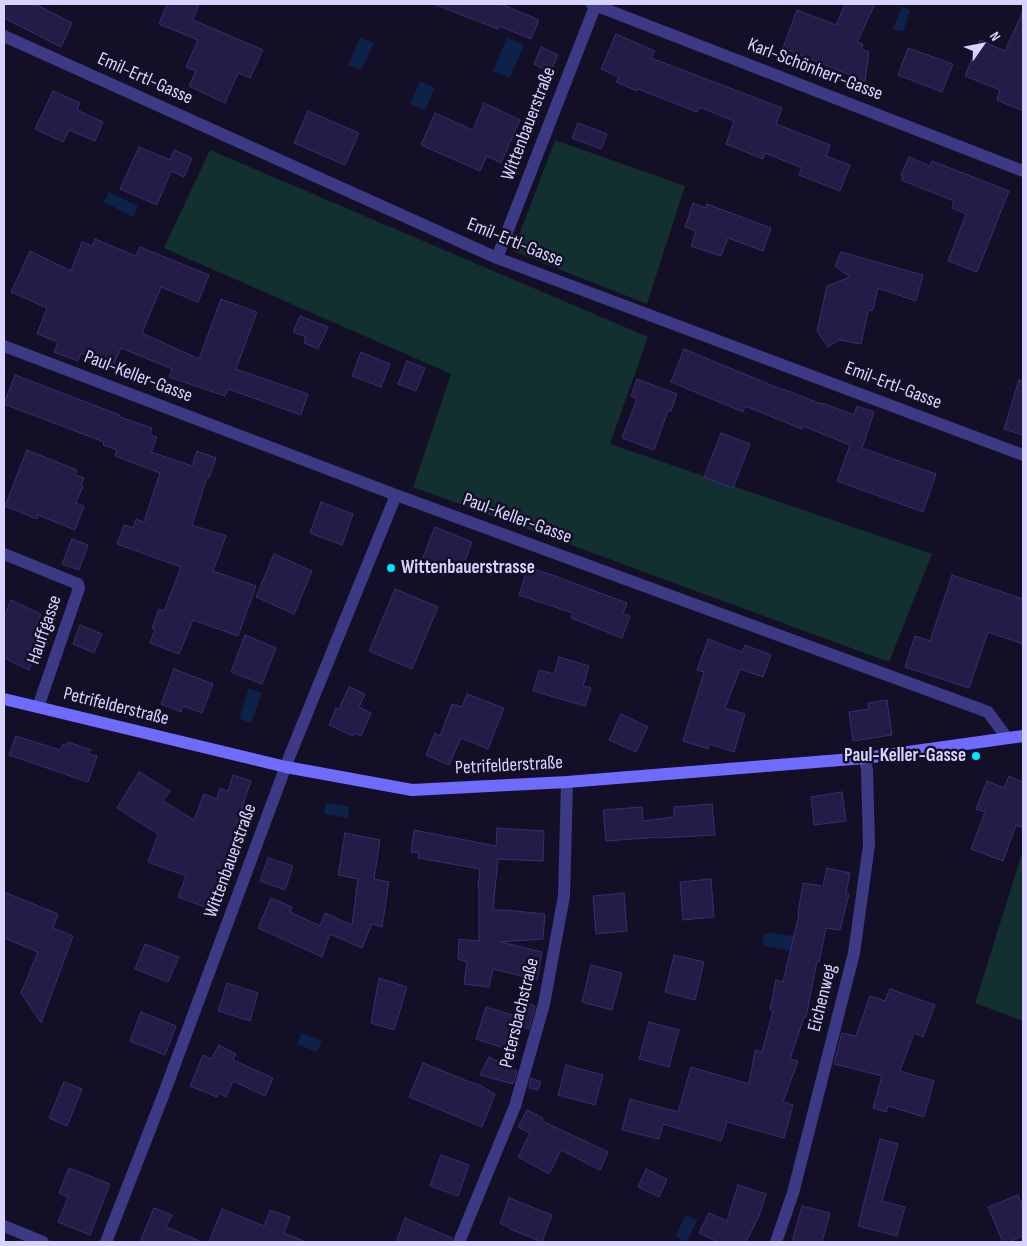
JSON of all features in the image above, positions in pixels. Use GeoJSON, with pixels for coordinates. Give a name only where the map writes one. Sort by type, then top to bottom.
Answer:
{"type":"FeatureCollection","features":[{"type":"Feature","properties":{"kind":"main road","name":"Petrifelderstraße"},"geometry":{"type":"LineString","coordinates":[[4,699],[286,767],[412,790],[567,782],[865,758],[1023,736]]}},
{"type":"Feature","properties":{"kind":"street","name":"Karl-Schönherr-Gasse"},"geometry":{"type":"LineString","coordinates":[[595,4],[1023,171]]}},
{"type":"Feature","properties":{"kind":"street","name":"Wittenbauerstraße"},"geometry":{"type":"LineString","coordinates":[[497,258],[595,4]]}},
{"type":"Feature","properties":{"kind":"street","name":"Emil-Ertl-Gasse"},"geometry":{"type":"LineString","coordinates":[[4,36],[497,258],[1023,455]]}},
{"type":"Feature","properties":{"kind":"street","name":"Paul-Keller-Gasse"},"geometry":{"type":"LineString","coordinates":[[4,346],[396,494],[988,712],[1007,738]]}},
{"type":"Feature","properties":{"kind":"street","name":"Wittenbauerstraße"},"geometry":{"type":"LineString","coordinates":[[106,1242],[163,1096],[286,767],[396,494]]}},
{"type":"Feature","properties":{"kind":"street","name":"Hauffgasse"},"geometry":{"type":"LineString","coordinates":[[4,554],[78,584],[38,707]]}},
{"type":"Feature","properties":{"kind":"street","name":"Eichenweg"},"geometry":{"type":"LineString","coordinates":[[776,1242],[793,1193],[854,952],[869,845],[868,770],[865,758]]}},
{"type":"Feature","properties":{"kind":"street","name":"Petersbachstraße"},"geometry":{"type":"LineString","coordinates":[[459,1242],[515,1106],[544,1004],[564,896],[567,782]]}},
{"type":"Feature","properties":{"kind":"street"},"geometry":{"type":"LineString","coordinates":[[4,1226],[43,1242]]}},
{"type":"Feature","properties":{"kind":"green space"},"geometry":{"type":"Polygon","coordinates":[[[555,140],[685,186],[647,304],[513,251],[555,140]]]}},
{"type":"Feature","properties":{"kind":"green space"},"geometry":{"type":"Polygon","coordinates":[[[210,150],[648,337],[610,444],[932,554],[889,662],[413,487],[451,374],[164,248],[210,150]]]}},
{"type":"Feature","properties":{"kind":"green space"},"geometry":{"type":"Polygon","coordinates":[[[1023,850],[1023,1021],[975,1003],[1023,850]]]}},
{"type":"Feature","properties":{"kind":"water"},"geometry":{"type":"Polygon","coordinates":[[[902,7],[910,10],[903,32],[893,29],[902,7]]]}},
{"type":"Feature","properties":{"kind":"water"},"geometry":{"type":"Polygon","coordinates":[[[360,37],[374,43],[361,71],[348,65],[360,37]]]}},
{"type":"Feature","properties":{"kind":"water"},"geometry":{"type":"Polygon","coordinates":[[[507,37],[524,45],[510,78],[493,71],[507,37]]]}},
{"type":"Feature","properties":{"kind":"water"},"geometry":{"type":"Polygon","coordinates":[[[420,81],[435,88],[425,110],[410,104],[420,81]]]}},
{"type":"Feature","properties":{"kind":"water"},"geometry":{"type":"Polygon","coordinates":[[[109,192],[138,206],[133,217],[104,202],[109,192]]]}},
{"type":"Feature","properties":{"kind":"water"},"geometry":{"type":"Polygon","coordinates":[[[249,688],[262,693],[251,723],[239,719],[249,688]]]}},
{"type":"Feature","properties":{"kind":"water"},"geometry":{"type":"Polygon","coordinates":[[[326,803],[349,807],[348,818],[324,814],[326,803]]]}},
{"type":"Feature","properties":{"kind":"water"},"geometry":{"type":"Polygon","coordinates":[[[769,933],[794,936],[791,951],[765,946],[762,941],[764,935],[769,933]]]}},
{"type":"Feature","properties":{"kind":"water"},"geometry":{"type":"Polygon","coordinates":[[[302,1033],[322,1041],[317,1052],[297,1044],[302,1033]]]}},
{"type":"Feature","properties":{"kind":"water"},"geometry":{"type":"Polygon","coordinates":[[[685,1215],[697,1220],[687,1242],[676,1237],[685,1215]]]}},
{"type":"Feature","properties":{"kind":"building"},"geometry":{"type":"Polygon","coordinates":[[[4,4],[35,4],[72,23],[61,47],[4,18],[4,4]]]}},
{"type":"Feature","properties":{"kind":"building"},"geometry":{"type":"Polygon","coordinates":[[[167,4],[199,4],[193,20],[263,50],[250,78],[238,73],[225,103],[189,86],[196,71],[186,67],[198,40],[159,24],[167,4]]]}},
{"type":"Feature","properties":{"kind":"building"},"geometry":{"type":"Polygon","coordinates":[[[437,4],[501,4],[539,20],[531,39],[499,26],[498,29],[437,4]]]}},
{"type":"Feature","properties":{"kind":"building"},"geometry":{"type":"Polygon","coordinates":[[[845,4],[875,4],[857,42],[863,44],[861,49],[869,52],[865,81],[783,48],[797,10],[836,25],[845,4]]]}},
{"type":"Feature","properties":{"kind":"building"},"geometry":{"type":"Polygon","coordinates":[[[1023,11],[1023,111],[997,100],[1000,90],[965,76],[980,40],[1005,51],[1023,11]]]}},
{"type":"Feature","properties":{"kind":"building"},"geometry":{"type":"Polygon","coordinates":[[[616,34],[655,51],[651,58],[782,108],[776,124],[830,145],[826,156],[850,165],[840,191],[799,175],[802,168],[765,153],[763,159],[726,144],[734,121],[699,107],[697,112],[616,82],[619,77],[601,69],[616,34]]]}},
{"type":"Feature","properties":{"kind":"building"},"geometry":{"type":"Polygon","coordinates":[[[541,47],[558,55],[550,72],[534,64],[541,47]]]}},
{"type":"Feature","properties":{"kind":"building"},"geometry":{"type":"Polygon","coordinates":[[[908,48],[953,64],[942,92],[898,75],[908,48]]]}},
{"type":"Feature","properties":{"kind":"building"},"geometry":{"type":"Polygon","coordinates":[[[53,91],[80,103],[77,110],[103,122],[95,141],[69,130],[63,142],[35,129],[53,91]]]}},
{"type":"Feature","properties":{"kind":"building"},"geometry":{"type":"Polygon","coordinates":[[[484,103],[520,120],[501,163],[487,156],[480,171],[421,145],[435,113],[473,130],[484,103]]]}},
{"type":"Feature","properties":{"kind":"building"},"geometry":{"type":"Polygon","coordinates":[[[308,111],[359,133],[345,165],[294,143],[308,111]]]}},
{"type":"Feature","properties":{"kind":"building"},"geometry":{"type":"Polygon","coordinates":[[[578,123],[607,134],[601,149],[572,138],[578,123]]]}},
{"type":"Feature","properties":{"kind":"building"},"geometry":{"type":"Polygon","coordinates":[[[139,147],[170,160],[174,150],[192,158],[184,177],[171,171],[157,205],[120,189],[139,147]]]}},
{"type":"Feature","properties":{"kind":"building"},"geometry":{"type":"Polygon","coordinates":[[[909,157],[930,166],[932,161],[1009,191],[977,272],[948,261],[966,214],[952,208],[954,201],[901,180],[903,176],[901,175],[909,157]]]}},
{"type":"Feature","properties":{"kind":"building"},"geometry":{"type":"Polygon","coordinates":[[[693,203],[706,208],[707,204],[771,228],[763,251],[728,238],[721,256],[691,246],[696,231],[685,227],[693,203]]]}},
{"type":"Feature","properties":{"kind":"building"},"geometry":{"type":"Polygon","coordinates":[[[95,239],[136,256],[140,247],[209,275],[198,302],[161,287],[142,333],[199,359],[221,299],[257,312],[236,369],[308,394],[301,415],[228,389],[225,396],[169,377],[172,369],[121,348],[113,366],[81,353],[78,361],[54,352],[58,342],[37,334],[47,308],[11,292],[30,251],[71,271],[82,242],[92,246],[95,239]]]}},
{"type":"Feature","properties":{"kind":"building"},"geometry":{"type":"Polygon","coordinates":[[[841,252],[923,275],[916,301],[878,288],[873,310],[868,311],[861,344],[839,340],[828,347],[817,331],[827,286],[850,277],[835,266],[841,252]]]}},
{"type":"Feature","properties":{"kind":"building"},"geometry":{"type":"Polygon","coordinates":[[[300,316],[328,327],[318,349],[304,343],[306,337],[293,332],[300,316]]]}},
{"type":"Feature","properties":{"kind":"building"},"geometry":{"type":"Polygon","coordinates":[[[684,349],[783,390],[854,415],[857,406],[874,412],[862,448],[936,474],[923,512],[837,481],[850,445],[803,426],[802,429],[745,406],[743,412],[671,382],[684,349]]]}},
{"type":"Feature","properties":{"kind":"building"},"geometry":{"type":"Polygon","coordinates":[[[361,352],[390,364],[381,387],[352,376],[361,352]]]}},
{"type":"Feature","properties":{"kind":"building"},"geometry":{"type":"Polygon","coordinates":[[[407,361],[425,368],[416,391],[398,384],[407,361]]]}},
{"type":"Feature","properties":{"kind":"building"},"geometry":{"type":"Polygon","coordinates":[[[15,375],[152,428],[150,435],[157,437],[151,452],[192,466],[197,451],[216,458],[209,478],[207,477],[192,525],[226,536],[213,571],[256,586],[238,636],[193,620],[179,654],[150,643],[155,629],[152,628],[159,609],[164,611],[181,567],[117,544],[124,525],[133,528],[136,519],[144,522],[160,473],[115,456],[117,450],[103,445],[104,442],[4,404],[15,375]]]}},
{"type":"Feature","properties":{"kind":"building"},"geometry":{"type":"Polygon","coordinates":[[[637,379],[677,394],[671,411],[668,411],[654,450],[622,438],[637,399],[631,396],[637,379]]]}},
{"type":"Feature","properties":{"kind":"building"},"geometry":{"type":"Polygon","coordinates":[[[1019,380],[1023,381],[1023,435],[1004,429],[1019,380]]]}},
{"type":"Feature","properties":{"kind":"building"},"geometry":{"type":"Polygon","coordinates":[[[721,433],[750,444],[733,488],[704,477],[721,433]]]}},
{"type":"Feature","properties":{"kind":"building"},"geometry":{"type":"Polygon","coordinates":[[[27,450],[77,470],[75,475],[84,478],[76,503],[84,506],[75,530],[38,515],[37,519],[5,506],[27,450]]]}},
{"type":"Feature","properties":{"kind":"building"},"geometry":{"type":"Polygon","coordinates":[[[321,502],[353,514],[342,545],[310,533],[321,502]]]}},
{"type":"Feature","properties":{"kind":"building"},"geometry":{"type":"Polygon","coordinates":[[[435,527],[472,542],[462,569],[453,565],[451,571],[422,560],[435,527]]]}},
{"type":"Feature","properties":{"kind":"building"},"geometry":{"type":"Polygon","coordinates":[[[72,539],[88,545],[79,570],[62,564],[72,539]]]}},
{"type":"Feature","properties":{"kind":"building"},"geometry":{"type":"Polygon","coordinates":[[[274,554],[312,571],[294,614],[256,597],[274,554]]]}},
{"type":"Feature","properties":{"kind":"building"},"geometry":{"type":"Polygon","coordinates":[[[528,567],[627,603],[623,614],[630,616],[622,638],[571,618],[573,613],[519,595],[528,567]]]}},
{"type":"Feature","properties":{"kind":"building"},"geometry":{"type":"Polygon","coordinates":[[[952,575],[1023,599],[1023,644],[988,632],[969,688],[905,667],[915,636],[930,641],[952,575]]]}},
{"type":"Feature","properties":{"kind":"building"},"geometry":{"type":"Polygon","coordinates":[[[395,589],[438,607],[412,669],[369,651],[395,589]]]}},
{"type":"Feature","properties":{"kind":"building"},"geometry":{"type":"Polygon","coordinates":[[[11,600],[41,614],[34,629],[45,634],[29,670],[4,658],[4,617],[11,600]]]}},
{"type":"Feature","properties":{"kind":"building"},"geometry":{"type":"Polygon","coordinates":[[[80,625],[102,634],[94,653],[73,644],[80,625]]]}},
{"type":"Feature","properties":{"kind":"building"},"geometry":{"type":"Polygon","coordinates":[[[245,635],[276,648],[262,684],[231,672],[245,635]]]}},
{"type":"Feature","properties":{"kind":"building"},"geometry":{"type":"Polygon","coordinates":[[[708,639],[742,652],[745,645],[771,655],[763,677],[740,669],[725,708],[745,714],[734,752],[710,744],[708,749],[683,741],[704,672],[697,670],[708,639]]]}},
{"type":"Feature","properties":{"kind":"building"},"geometry":{"type":"Polygon","coordinates":[[[559,657],[589,666],[583,686],[591,688],[585,706],[533,691],[539,670],[554,674],[559,657]]]}},
{"type":"Feature","properties":{"kind":"building"},"geometry":{"type":"Polygon","coordinates":[[[174,669],[213,684],[202,713],[183,706],[181,712],[161,704],[174,669]]]}},
{"type":"Feature","properties":{"kind":"building"},"geometry":{"type":"Polygon","coordinates":[[[349,687],[365,694],[359,707],[371,713],[361,736],[355,733],[353,736],[329,725],[336,708],[339,709],[349,687]]]}},
{"type":"Feature","properties":{"kind":"building"},"geometry":{"type":"Polygon","coordinates":[[[467,694],[504,708],[488,749],[461,738],[449,765],[426,755],[435,733],[440,736],[452,704],[462,707],[467,694]]]}},
{"type":"Feature","properties":{"kind":"building"},"geometry":{"type":"Polygon","coordinates":[[[887,700],[892,735],[853,741],[849,712],[869,709],[868,703],[887,700]]]}},
{"type":"Feature","properties":{"kind":"building"},"geometry":{"type":"Polygon","coordinates":[[[621,714],[648,727],[636,752],[609,740],[621,714]]]}},
{"type":"Feature","properties":{"kind":"building"},"geometry":{"type":"Polygon","coordinates":[[[16,736],[60,750],[63,744],[67,746],[68,742],[91,750],[89,754],[97,756],[88,782],[9,755],[16,736]]]}},
{"type":"Feature","properties":{"kind":"building"},"geometry":{"type":"Polygon","coordinates":[[[139,772],[170,791],[163,801],[194,820],[204,794],[217,799],[220,788],[228,791],[233,775],[251,781],[236,825],[239,827],[218,883],[223,885],[213,910],[178,897],[186,876],[148,862],[158,834],[117,808],[139,772]]]}},
{"type":"Feature","properties":{"kind":"building"},"geometry":{"type":"Polygon","coordinates":[[[1009,776],[1023,782],[1023,828],[1016,825],[1003,861],[971,849],[985,812],[976,809],[987,781],[1004,788],[1009,776]]]}},
{"type":"Feature","properties":{"kind":"building"},"geometry":{"type":"Polygon","coordinates":[[[842,792],[846,821],[814,825],[811,797],[842,792]]]}},
{"type":"Feature","properties":{"kind":"building"},"geometry":{"type":"Polygon","coordinates":[[[712,804],[715,835],[606,841],[603,810],[642,807],[643,821],[674,817],[674,807],[712,804]]]}},
{"type":"Feature","properties":{"kind":"building"},"geometry":{"type":"Polygon","coordinates":[[[497,828],[544,831],[543,861],[498,859],[493,910],[545,914],[543,939],[501,942],[542,952],[537,980],[493,969],[489,987],[464,984],[467,962],[458,959],[459,939],[479,941],[478,887],[480,869],[418,858],[419,853],[411,852],[414,830],[496,846],[497,828]]]}},
{"type":"Feature","properties":{"kind":"building"},"geometry":{"type":"Polygon","coordinates":[[[345,833],[380,840],[374,879],[389,882],[382,927],[372,924],[362,948],[330,934],[322,957],[258,928],[271,898],[292,907],[290,912],[320,926],[325,913],[352,925],[358,879],[338,875],[345,833]]]}},
{"type":"Feature","properties":{"kind":"building"},"geometry":{"type":"Polygon","coordinates":[[[268,858],[293,866],[285,890],[260,881],[268,858]]]}},
{"type":"Feature","properties":{"kind":"building"},"geometry":{"type":"Polygon","coordinates":[[[827,868],[850,873],[846,893],[849,894],[840,930],[826,928],[819,962],[817,961],[806,1017],[804,1017],[790,1059],[798,1061],[783,1102],[793,1105],[784,1138],[727,1122],[721,1141],[663,1124],[659,1139],[622,1130],[630,1099],[678,1112],[691,1067],[749,1084],[755,1050],[762,1052],[773,1011],[770,1010],[776,980],[783,982],[799,914],[803,883],[823,886],[827,868]]]}},
{"type":"Feature","properties":{"kind":"building"},"geometry":{"type":"Polygon","coordinates":[[[711,879],[714,917],[683,920],[680,882],[711,879]]]}},
{"type":"Feature","properties":{"kind":"building"},"geometry":{"type":"Polygon","coordinates":[[[4,892],[58,914],[53,928],[73,936],[41,1023],[21,993],[38,952],[4,938],[4,892]]]}},
{"type":"Feature","properties":{"kind":"building"},"geometry":{"type":"Polygon","coordinates":[[[624,893],[627,931],[596,934],[593,896],[624,893]]]}},
{"type":"Feature","properties":{"kind":"building"},"geometry":{"type":"Polygon","coordinates":[[[145,944],[179,957],[168,982],[135,969],[145,944]]]}},
{"type":"Feature","properties":{"kind":"building"},"geometry":{"type":"Polygon","coordinates":[[[674,955],[704,962],[695,1000],[665,992],[674,955]]]}},
{"type":"Feature","properties":{"kind":"building"},"geometry":{"type":"Polygon","coordinates":[[[591,965],[622,973],[612,1010],[582,1002],[591,965]]]}},
{"type":"Feature","properties":{"kind":"building"},"geometry":{"type":"Polygon","coordinates":[[[379,978],[407,987],[394,1030],[371,1023],[379,978]]]}},
{"type":"Feature","properties":{"kind":"building"},"geometry":{"type":"Polygon","coordinates":[[[227,983],[258,993],[250,1021],[218,1011],[227,983]]]}},
{"type":"Feature","properties":{"kind":"building"},"geometry":{"type":"Polygon","coordinates":[[[890,989],[935,1005],[923,1037],[914,1033],[900,1071],[934,1081],[924,1117],[888,1106],[886,1112],[873,1108],[882,1076],[834,1064],[842,1033],[856,1036],[870,996],[885,1001],[890,989]]]}},
{"type":"Feature","properties":{"kind":"building"},"geometry":{"type":"Polygon","coordinates":[[[521,1001],[535,1006],[529,1029],[514,1024],[521,1001]]]}},
{"type":"Feature","properties":{"kind":"building"},"geometry":{"type":"Polygon","coordinates":[[[486,1007],[516,1016],[506,1049],[476,1039],[486,1007]]]}},
{"type":"Feature","properties":{"kind":"building"},"geometry":{"type":"Polygon","coordinates":[[[141,1012],[176,1026],[165,1055],[130,1041],[141,1012]]]}},
{"type":"Feature","properties":{"kind":"building"},"geometry":{"type":"Polygon","coordinates":[[[649,1022],[679,1030],[669,1067],[639,1059],[649,1022]]]}},
{"type":"Feature","properties":{"kind":"building"},"geometry":{"type":"Polygon","coordinates":[[[219,1045],[236,1054],[233,1060],[273,1078],[265,1096],[233,1081],[226,1097],[219,1093],[217,1097],[190,1086],[203,1055],[211,1059],[219,1045]]]}},
{"type":"Feature","properties":{"kind":"building"},"geometry":{"type":"Polygon","coordinates":[[[489,1057],[517,1071],[513,1084],[480,1075],[489,1057]]]}},
{"type":"Feature","properties":{"kind":"building"},"geometry":{"type":"Polygon","coordinates":[[[423,1063],[476,1083],[495,1094],[482,1127],[409,1097],[423,1063]]]}},
{"type":"Feature","properties":{"kind":"building"},"geometry":{"type":"Polygon","coordinates":[[[566,1065],[603,1075],[595,1105],[558,1095],[566,1065]]]}},
{"type":"Feature","properties":{"kind":"building"},"geometry":{"type":"Polygon","coordinates":[[[531,1078],[541,1082],[538,1090],[529,1088],[531,1078]]]}},
{"type":"Feature","properties":{"kind":"building"},"geometry":{"type":"Polygon","coordinates":[[[64,1082],[82,1089],[67,1126],[49,1118],[64,1082]]]}},
{"type":"Feature","properties":{"kind":"building"},"geometry":{"type":"Polygon","coordinates":[[[527,1110],[543,1118],[542,1121],[608,1152],[600,1170],[561,1150],[549,1174],[518,1157],[530,1133],[518,1127],[527,1110]]]}},
{"type":"Feature","properties":{"kind":"building"},"geometry":{"type":"Polygon","coordinates":[[[880,1139],[898,1144],[882,1201],[905,1207],[897,1236],[858,1226],[880,1139]]]}},
{"type":"Feature","properties":{"kind":"building"},"geometry":{"type":"Polygon","coordinates":[[[441,1155],[469,1165],[458,1196],[430,1186],[441,1155]]]}},
{"type":"Feature","properties":{"kind":"building"},"geometry":{"type":"Polygon","coordinates":[[[69,1168],[110,1184],[90,1235],[58,1222],[68,1197],[59,1193],[69,1168]]]}},
{"type":"Feature","properties":{"kind":"building"},"geometry":{"type":"Polygon","coordinates":[[[646,1169],[667,1179],[659,1197],[638,1187],[646,1169]]]}},
{"type":"Feature","properties":{"kind":"building"},"geometry":{"type":"Polygon","coordinates":[[[738,1185],[766,1194],[759,1216],[746,1242],[718,1242],[699,1233],[709,1213],[727,1221],[738,1185]]]}},
{"type":"Feature","properties":{"kind":"building"},"geometry":{"type":"Polygon","coordinates":[[[1018,1195],[1023,1208],[1023,1236],[1009,1242],[1003,1242],[988,1207],[1018,1195]]]}},
{"type":"Feature","properties":{"kind":"building"},"geometry":{"type":"Polygon","coordinates":[[[509,1198],[552,1215],[542,1242],[500,1223],[509,1198]]]}},
{"type":"Feature","properties":{"kind":"building"},"geometry":{"type":"Polygon","coordinates":[[[802,1206],[830,1213],[822,1242],[792,1242],[802,1206]]]}},
{"type":"Feature","properties":{"kind":"building"},"geometry":{"type":"Polygon","coordinates":[[[154,1208],[172,1215],[166,1227],[202,1242],[140,1242],[154,1208]]]}},
{"type":"Feature","properties":{"kind":"building"},"geometry":{"type":"Polygon","coordinates":[[[222,1209],[264,1226],[270,1210],[290,1217],[284,1233],[304,1242],[209,1242],[222,1209]]]}},
{"type":"Feature","properties":{"kind":"building"},"geometry":{"type":"Polygon","coordinates":[[[405,1218],[452,1238],[451,1242],[396,1242],[405,1218]]]}},
{"type":"Feature","properties":{"kind":"place","name":"Wittenbauerstrasse"},"geometry":{"type":"Point","coordinates":[391,568]}},
{"type":"Feature","properties":{"kind":"place","name":"Paul-Keller-Gasse"},"geometry":{"type":"Point","coordinates":[976,756]}}]}
